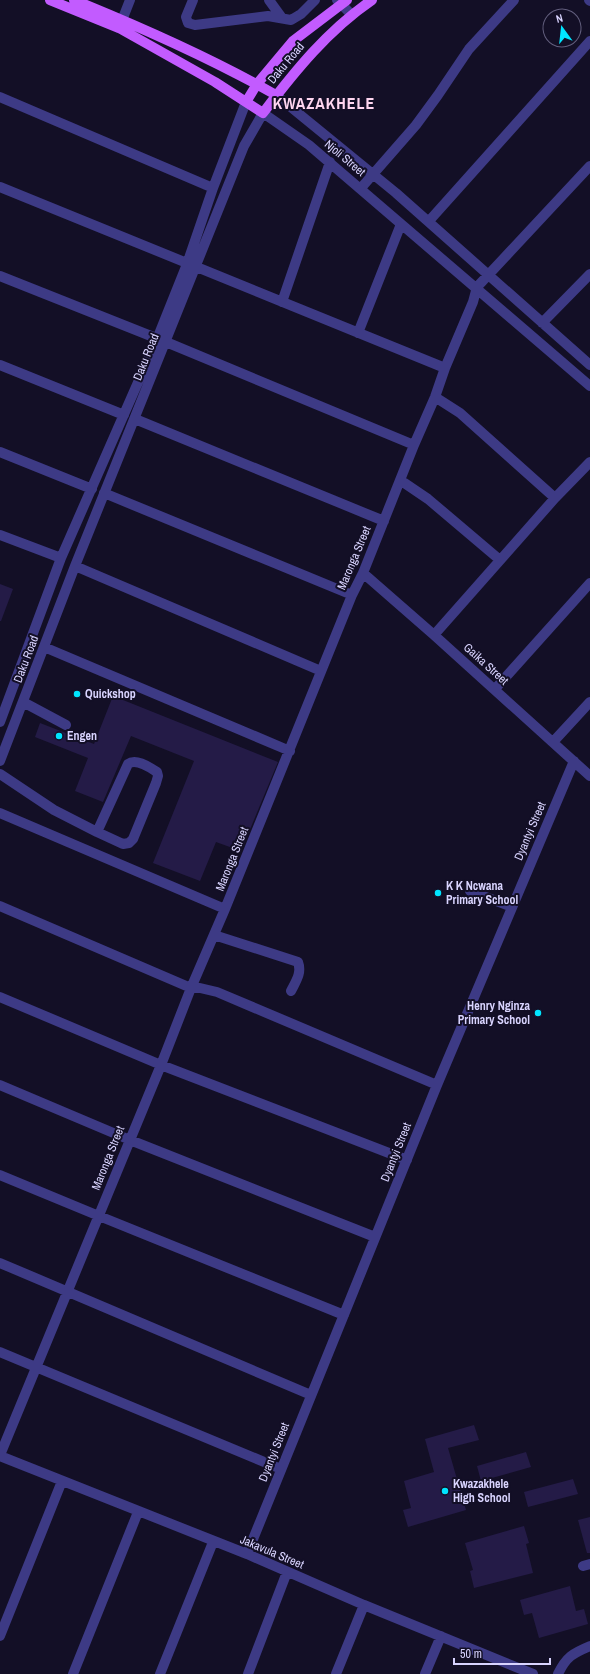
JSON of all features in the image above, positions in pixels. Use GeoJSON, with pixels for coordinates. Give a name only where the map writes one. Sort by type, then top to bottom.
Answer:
{"type":"FeatureCollection","features":[{"type":"Feature","properties":{"kind":"main road","name":"Njoli Street"},"geometry":{"type":"LineString","coordinates":[[50,0],[120,24],[223,66],[276,95]]}},
{"type":"Feature","properties":{"kind":"main road","name":"Njoli Street"},"geometry":{"type":"LineString","coordinates":[[74,0],[120,24],[263,113]]}},
{"type":"Feature","properties":{"kind":"main road","name":"Daku Road"},"geometry":{"type":"LineString","coordinates":[[263,113],[276,95],[316,48],[351,14],[372,0]]}},
{"type":"Feature","properties":{"kind":"main road","name":"Daku Road"},"geometry":{"type":"LineString","coordinates":[[246,102],[257,84],[293,41],[342,2]]}},
{"type":"Feature","properties":{"kind":"street"},"geometry":{"type":"LineString","coordinates":[[120,24],[130,0]]}},
{"type":"Feature","properties":{"kind":"street"},"geometry":{"type":"LineString","coordinates":[[193,0],[186,17],[188,23],[191,24],[268,16],[291,20],[297,18],[315,0]]}},
{"type":"Feature","properties":{"kind":"street"},"geometry":{"type":"LineString","coordinates":[[269,0],[282,18]]}},
{"type":"Feature","properties":{"kind":"street"},"geometry":{"type":"LineString","coordinates":[[361,188],[416,124],[469,50],[514,0]]}},
{"type":"Feature","properties":{"kind":"street"},"geometry":{"type":"LineString","coordinates":[[342,2],[351,14]]}},
{"type":"Feature","properties":{"kind":"street"},"geometry":{"type":"LineString","coordinates":[[429,221],[590,41]]}},
{"type":"Feature","properties":{"kind":"street","name":"Njoli Street"},"geometry":{"type":"LineString","coordinates":[[276,95],[429,221],[590,365]]}},
{"type":"Feature","properties":{"kind":"street"},"geometry":{"type":"LineString","coordinates":[[0,97],[213,188]]}},
{"type":"Feature","properties":{"kind":"street","name":"Daku Road"},"geometry":{"type":"LineString","coordinates":[[192,266],[213,188],[246,102]]}},
{"type":"Feature","properties":{"kind":"street","name":"Njoli Street"},"geometry":{"type":"LineString","coordinates":[[263,113],[309,145],[330,162],[401,224],[477,287],[590,386]]}},
{"type":"Feature","properties":{"kind":"street","name":"Daku Road"},"geometry":{"type":"LineString","coordinates":[[0,722],[61,558],[124,415],[161,340],[244,146],[263,113]]}},
{"type":"Feature","properties":{"kind":"street"},"geometry":{"type":"LineString","coordinates":[[282,302],[330,162]]}},
{"type":"Feature","properties":{"kind":"street","name":"Maronga Street"},"geometry":{"type":"LineString","coordinates":[[0,1456],[161,1065],[191,988],[290,751],[352,595],[363,573],[435,397],[445,368],[473,302],[477,287],[590,166]]}},
{"type":"Feature","properties":{"kind":"street"},"geometry":{"type":"LineString","coordinates":[[0,187],[445,368]]}},
{"type":"Feature","properties":{"kind":"street"},"geometry":{"type":"LineString","coordinates":[[358,333],[401,224]]}},
{"type":"Feature","properties":{"kind":"street"},"geometry":{"type":"LineString","coordinates":[[542,323],[590,274]]}},
{"type":"Feature","properties":{"kind":"street"},"geometry":{"type":"LineString","coordinates":[[0,276],[161,340],[414,446]]}},
{"type":"Feature","properties":{"kind":"street","name":"Daku Road"},"geometry":{"type":"LineString","coordinates":[[0,761],[75,566],[135,419],[161,340]]}},
{"type":"Feature","properties":{"kind":"street"},"geometry":{"type":"LineString","coordinates":[[0,364],[124,415]]}},
{"type":"Feature","properties":{"kind":"street"},"geometry":{"type":"LineString","coordinates":[[435,397],[460,413],[554,498]]}},
{"type":"Feature","properties":{"kind":"street"},"geometry":{"type":"LineString","coordinates":[[135,419],[384,521]]}},
{"type":"Feature","properties":{"kind":"street"},"geometry":{"type":"LineString","coordinates":[[0,452],[92,489]]}},
{"type":"Feature","properties":{"kind":"street"},"geometry":{"type":"LineString","coordinates":[[434,635],[554,498],[590,462]]}},
{"type":"Feature","properties":{"kind":"street"},"geometry":{"type":"LineString","coordinates":[[400,480],[421,494],[500,560]]}},
{"type":"Feature","properties":{"kind":"street"},"geometry":{"type":"LineString","coordinates":[[104,493],[352,595]]}},
{"type":"Feature","properties":{"kind":"street"},"geometry":{"type":"LineString","coordinates":[[0,535],[61,558]]}},
{"type":"Feature","properties":{"kind":"street"},"geometry":{"type":"LineString","coordinates":[[75,566],[321,671]]}},
{"type":"Feature","properties":{"kind":"street","name":"Gaika Street"},"geometry":{"type":"LineString","coordinates":[[363,573],[495,689],[590,776]]}},
{"type":"Feature","properties":{"kind":"street"},"geometry":{"type":"LineString","coordinates":[[495,689],[590,583]]}},
{"type":"Feature","properties":{"kind":"street"},"geometry":{"type":"LineString","coordinates":[[44,647],[290,751]]}},
{"type":"Feature","properties":{"kind":"street"},"geometry":{"type":"LineString","coordinates":[[23,702],[66,725]]}},
{"type":"Feature","properties":{"kind":"street"},"geometry":{"type":"LineString","coordinates":[[553,742],[590,702]]}},
{"type":"Feature","properties":{"kind":"street","name":"Dyantyi Street"},"geometry":{"type":"LineString","coordinates":[[247,1554],[437,1085],[574,761]]}},
{"type":"Feature","properties":{"kind":"street"},"geometry":{"type":"LineString","coordinates":[[0,774],[54,810],[97,832],[123,844],[131,842],[156,783],[158,776],[157,772],[137,762],[130,762],[97,832]]}},
{"type":"Feature","properties":{"kind":"street"},"geometry":{"type":"LineString","coordinates":[[0,813],[225,909]]}},
{"type":"Feature","properties":{"kind":"street"},"geometry":{"type":"LineString","coordinates":[[470,891],[512,907]]}},
{"type":"Feature","properties":{"kind":"street"},"geometry":{"type":"LineString","coordinates":[[0,906],[191,988],[200,988],[217,992],[437,1085]]}},
{"type":"Feature","properties":{"kind":"street"},"geometry":{"type":"LineString","coordinates":[[214,934],[298,962],[300,973],[291,991]]}},
{"type":"Feature","properties":{"kind":"street"},"geometry":{"type":"LineString","coordinates":[[0,997],[161,1065],[407,1160]]}},
{"type":"Feature","properties":{"kind":"street"},"geometry":{"type":"LineString","coordinates":[[0,1085],[130,1140],[375,1237]]}},
{"type":"Feature","properties":{"kind":"street"},"geometry":{"type":"LineString","coordinates":[[0,1175],[344,1315]]}},
{"type":"Feature","properties":{"kind":"street"},"geometry":{"type":"LineString","coordinates":[[0,1263],[311,1395]]}},
{"type":"Feature","properties":{"kind":"street"},"geometry":{"type":"LineString","coordinates":[[0,1352],[281,1469]]}},
{"type":"Feature","properties":{"kind":"street","name":"Jakavula Street"},"geometry":{"type":"LineString","coordinates":[[0,1456],[213,1542],[247,1554],[364,1605],[441,1636],[514,1670],[533,1674]]}},
{"type":"Feature","properties":{"kind":"street"},"geometry":{"type":"LineString","coordinates":[[0,1636],[62,1481]]}},
{"type":"Feature","properties":{"kind":"street"},"geometry":{"type":"LineString","coordinates":[[73,1674],[138,1512]]}},
{"type":"Feature","properties":{"kind":"street"},"geometry":{"type":"LineString","coordinates":[[160,1674],[213,1542]]}},
{"type":"Feature","properties":{"kind":"street"},"geometry":{"type":"LineString","coordinates":[[248,1674],[287,1572]]}},
{"type":"Feature","properties":{"kind":"street"},"geometry":{"type":"LineString","coordinates":[[336,1674],[364,1605]]}},
{"type":"Feature","properties":{"kind":"street"},"geometry":{"type":"LineString","coordinates":[[425,1674],[441,1636]]}},
{"type":"Feature","properties":{"kind":"street"},"geometry":{"type":"LineString","coordinates":[[558,1674],[566,1659],[579,1650],[590,1646]]}},
{"type":"Feature","properties":{"kind":"building"},"geometry":{"type":"Polygon","coordinates":[[[0,584],[13,589],[1,621],[0,621],[0,584]]]}},
{"type":"Feature","properties":{"kind":"building"},"geometry":{"type":"Polygon","coordinates":[[[113,696],[278,762],[241,851],[216,842],[200,881],[153,863],[194,761],[131,736],[103,802],[75,791],[88,758],[35,737],[40,723],[94,744],[113,696]]]}},
{"type":"Feature","properties":{"kind":"building"},"geometry":{"type":"Polygon","coordinates":[[[474,1425],[479,1440],[448,1448],[466,1510],[408,1527],[403,1510],[411,1508],[404,1481],[434,1472],[425,1439],[474,1425]]]}},
{"type":"Feature","properties":{"kind":"building"},"geometry":{"type":"Polygon","coordinates":[[[526,1452],[531,1467],[481,1481],[477,1466],[526,1452]]]}},
{"type":"Feature","properties":{"kind":"building"},"geometry":{"type":"Polygon","coordinates":[[[573,1479],[578,1494],[528,1507],[524,1492],[573,1479]]]}},
{"type":"Feature","properties":{"kind":"building"},"geometry":{"type":"Polygon","coordinates":[[[590,1517],[590,1553],[587,1553],[578,1520],[590,1517]]]}},
{"type":"Feature","properties":{"kind":"building"},"geometry":{"type":"Polygon","coordinates":[[[524,1526],[529,1543],[526,1544],[533,1573],[474,1588],[470,1571],[473,1570],[465,1543],[524,1526]]]}},
{"type":"Feature","properties":{"kind":"building"},"geometry":{"type":"Polygon","coordinates":[[[570,1586],[576,1611],[584,1609],[588,1624],[539,1638],[532,1613],[524,1615],[520,1600],[570,1586]]]}},
{"type":"Feature","properties":{"kind":"place","name":"Quickshop"},"geometry":{"type":"Point","coordinates":[77,694]}},
{"type":"Feature","properties":{"kind":"place","name":"Engen"},"geometry":{"type":"Point","coordinates":[59,736]}},
{"type":"Feature","properties":{"kind":"place","name":"K K Ncwana Primary School"},"geometry":{"type":"Point","coordinates":[438,893]}},
{"type":"Feature","properties":{"kind":"place","name":"Henry Nginza Primary School"},"geometry":{"type":"Point","coordinates":[538,1013]}},
{"type":"Feature","properties":{"kind":"place","name":"Kwazakhele High School"},"geometry":{"type":"Point","coordinates":[445,1491]}},
{"type":"Feature","properties":{"kind":"district","name":"KWAZAKHELE"},"geometry":{"type":"Point","coordinates":[324,103]}}]}
